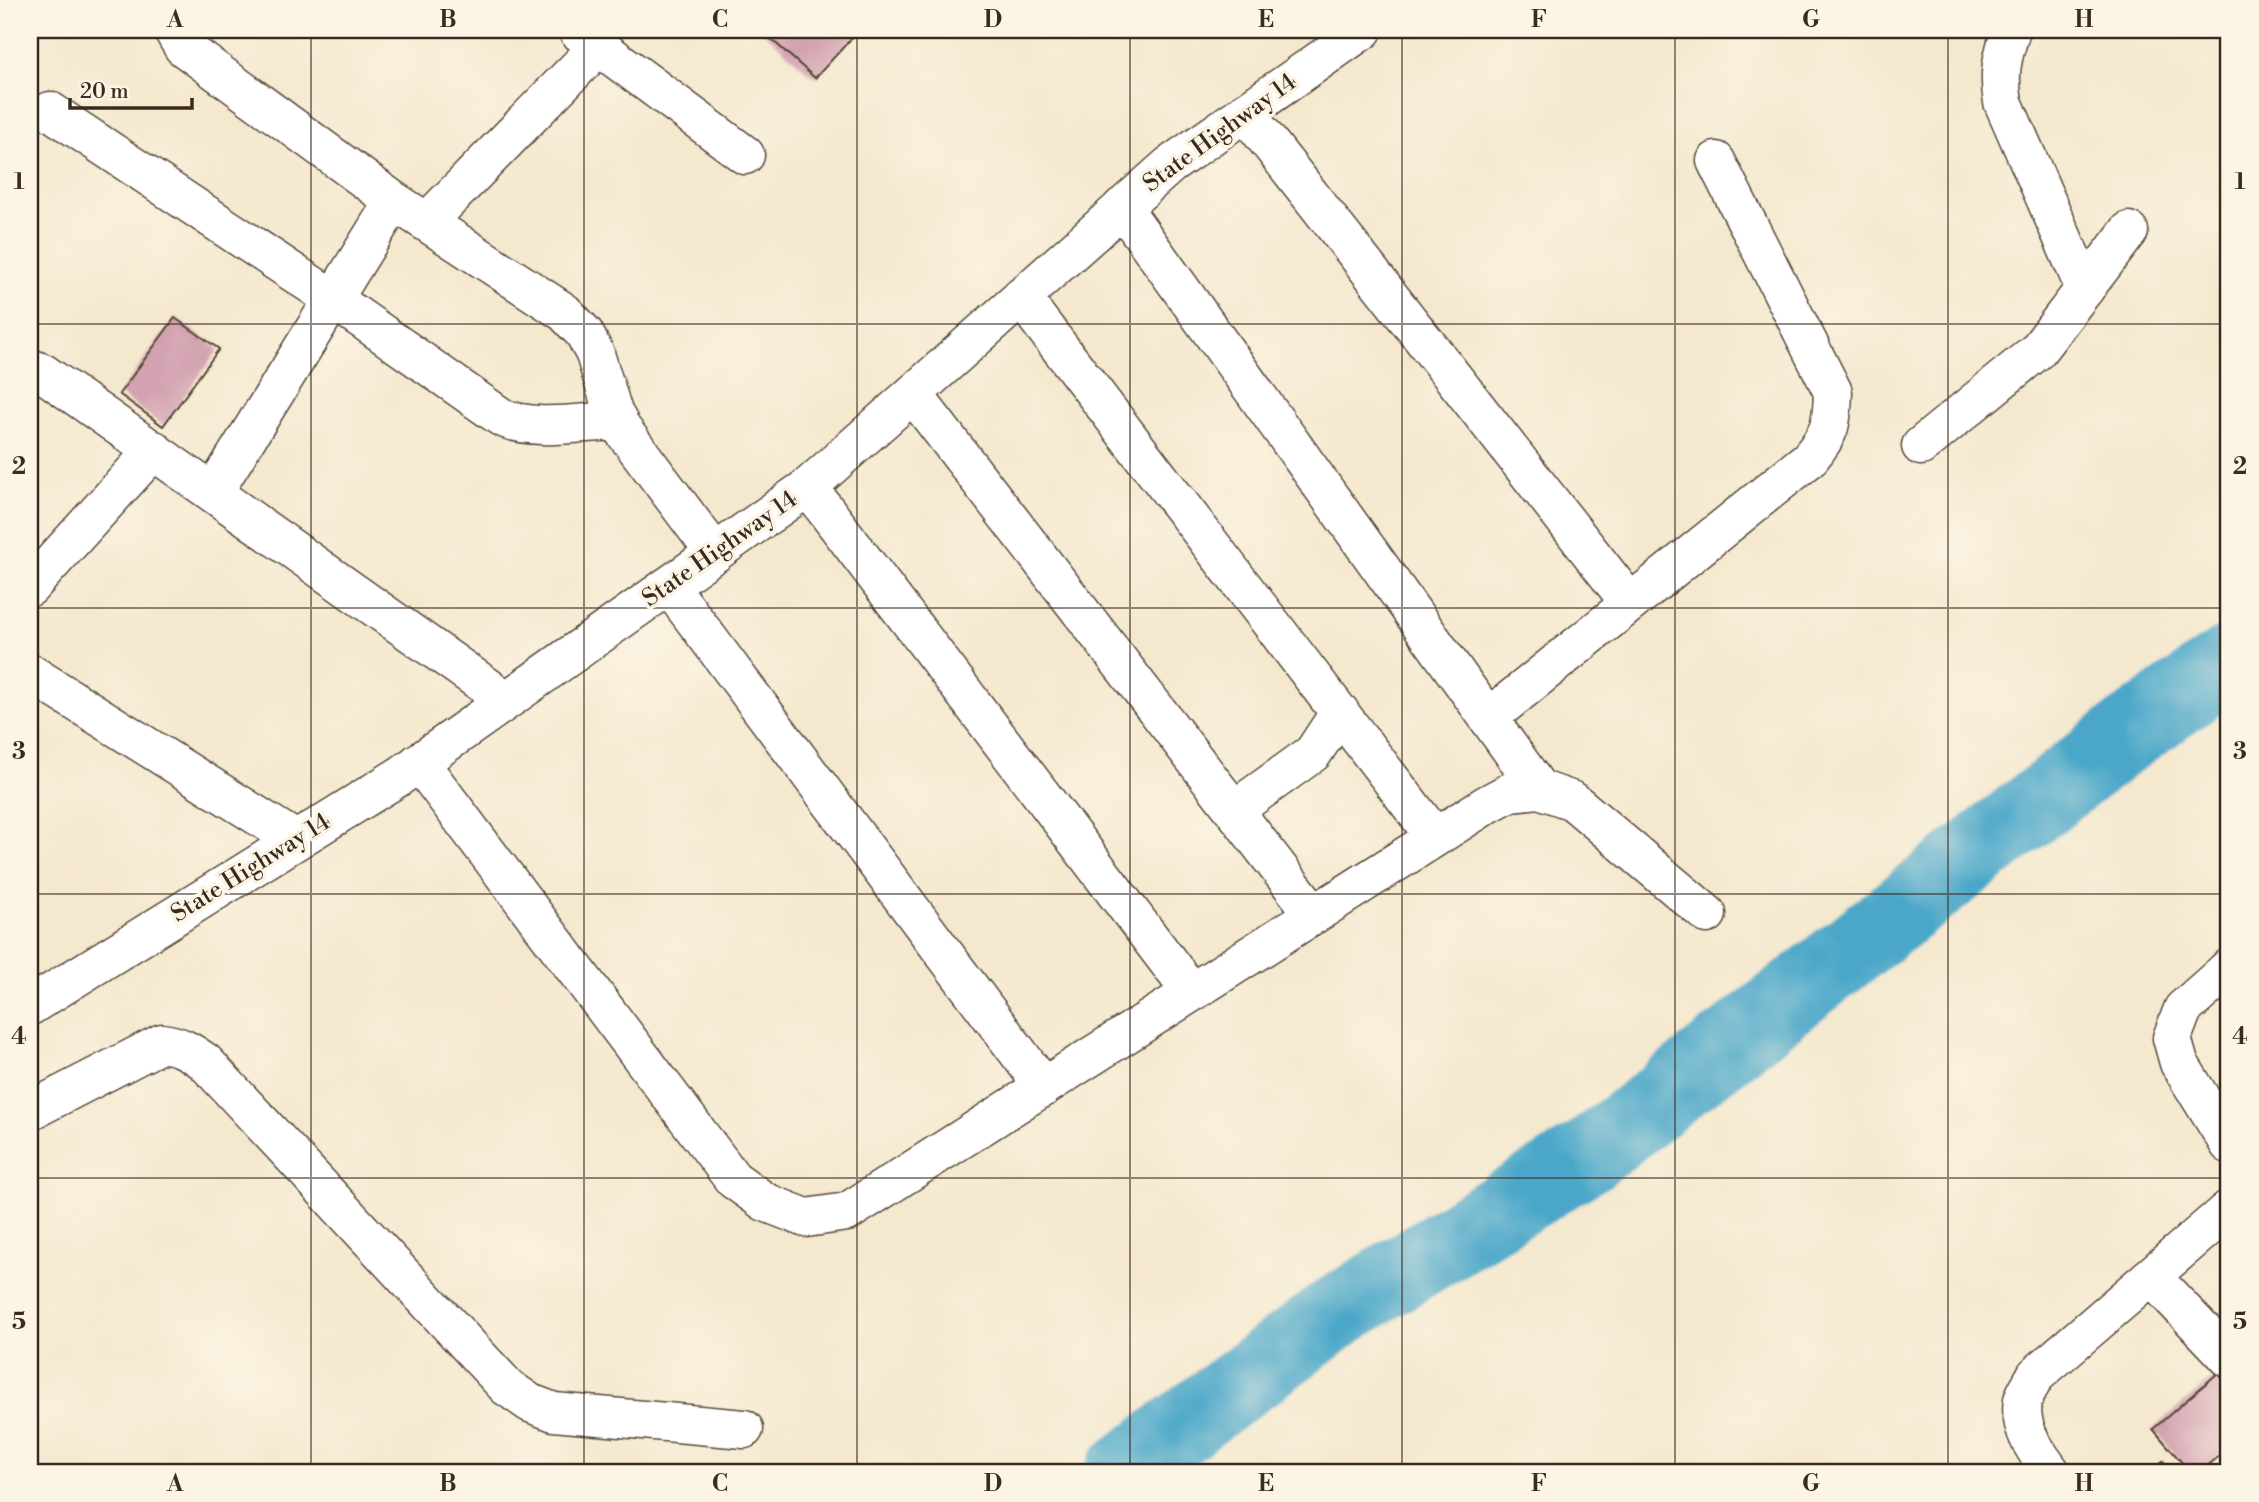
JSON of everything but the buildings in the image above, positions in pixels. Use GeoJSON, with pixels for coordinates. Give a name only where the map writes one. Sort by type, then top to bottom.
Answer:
{"type":"FeatureCollection","features":[{"type":"Feature","properties":{"kind":"street"},"geometry":{"type":"LineString","coordinates":[[173,30],[183,47],[394,201],[564,312],[584,333],[595,354],[612,412],[715,553]]}},
{"type":"Feature","properties":{"kind":"street","name":"State Highway 14"},"geometry":{"type":"LineString","coordinates":[[30,1006],[419,762],[808,487],[1170,165],[1363,30]]}},
{"type":"Feature","properties":{"kind":"street"},"geometry":{"type":"LineString","coordinates":[[2011,30],[2003,54],[1999,80],[2003,102],[2085,289]]}},
{"type":"Feature","properties":{"kind":"street"},"geometry":{"type":"LineString","coordinates":[[426,222],[588,38],[745,155]]}},
{"type":"Feature","properties":{"kind":"street"},"geometry":{"type":"LineString","coordinates":[[50,111],[333,299],[501,417],[530,425],[618,421]]}},
{"type":"Feature","properties":{"kind":"street"},"geometry":{"type":"LineString","coordinates":[[1245,112],[1630,604]]}},
{"type":"Feature","properties":{"kind":"street"},"geometry":{"type":"LineString","coordinates":[[1488,718],[1809,459],[1826,439],[1832,417],[1833,392],[1716,161]]}},
{"type":"Feature","properties":{"kind":"street"},"geometry":{"type":"LineString","coordinates":[[213,493],[394,201]]}},
{"type":"Feature","properties":{"kind":"street"},"geometry":{"type":"LineString","coordinates":[[1122,207],[1539,789]]}},
{"type":"Feature","properties":{"kind":"street"},"geometry":{"type":"LineString","coordinates":[[1921,446],[2037,351],[2129,232]]}},
{"type":"Feature","properties":{"kind":"street"},"geometry":{"type":"LineString","coordinates":[[1021,297],[1435,837]]}},
{"type":"Feature","properties":{"kind":"street"},"geometry":{"type":"LineString","coordinates":[[30,368],[43,373],[506,700]]}},
{"type":"Feature","properties":{"kind":"street"},"geometry":{"type":"LineString","coordinates":[[913,394],[1314,914]]}},
{"type":"Feature","properties":{"kind":"street"},"geometry":{"type":"LineString","coordinates":[[30,587],[153,450]]}},
{"type":"Feature","properties":{"kind":"street"},"geometry":{"type":"LineString","coordinates":[[808,487],[1191,992]]}},
{"type":"Feature","properties":{"kind":"street"},"geometry":{"type":"LineString","coordinates":[[669,586],[1044,1087]]}},
{"type":"Feature","properties":{"kind":"street"},"geometry":{"type":"LineString","coordinates":[[30,673],[296,840]]}},
{"type":"Feature","properties":{"kind":"street"},"geometry":{"type":"LineString","coordinates":[[1234,810],[1313,753],[1340,712]]}},
{"type":"Feature","properties":{"kind":"street"},"geometry":{"type":"LineString","coordinates":[[419,762],[733,1179],[765,1202],[806,1218],[847,1212],[1435,837],[1510,792],[1539,789],[1573,801],[1707,914]]}},
{"type":"Feature","properties":{"kind":"street"},"geometry":{"type":"LineString","coordinates":[[2229,968],[2183,1009],[2172,1038],[2179,1063],[2229,1144]]}},
{"type":"Feature","properties":{"kind":"street"},"geometry":{"type":"LineString","coordinates":[[30,1111],[162,1043],[183,1048],[205,1062],[507,1387],[518,1395],[530,1403],[554,1412],[744,1429]]}},
{"type":"Feature","properties":{"kind":"street"},"geometry":{"type":"LineString","coordinates":[[2052,1472],[2031,1445],[2024,1423],[2023,1400],[2036,1375],[2229,1209]]}},
{"type":"Feature","properties":{"kind":"street"},"geometry":{"type":"LineString","coordinates":[[2151,1276],[2229,1358]]}},
{"type":"Feature","properties":{"kind":"waterway"},"geometry":{"type":"LineString","coordinates":[[1122,1472],[1337,1312],[1588,1156],[2119,741],[2229,663]]}}]}
